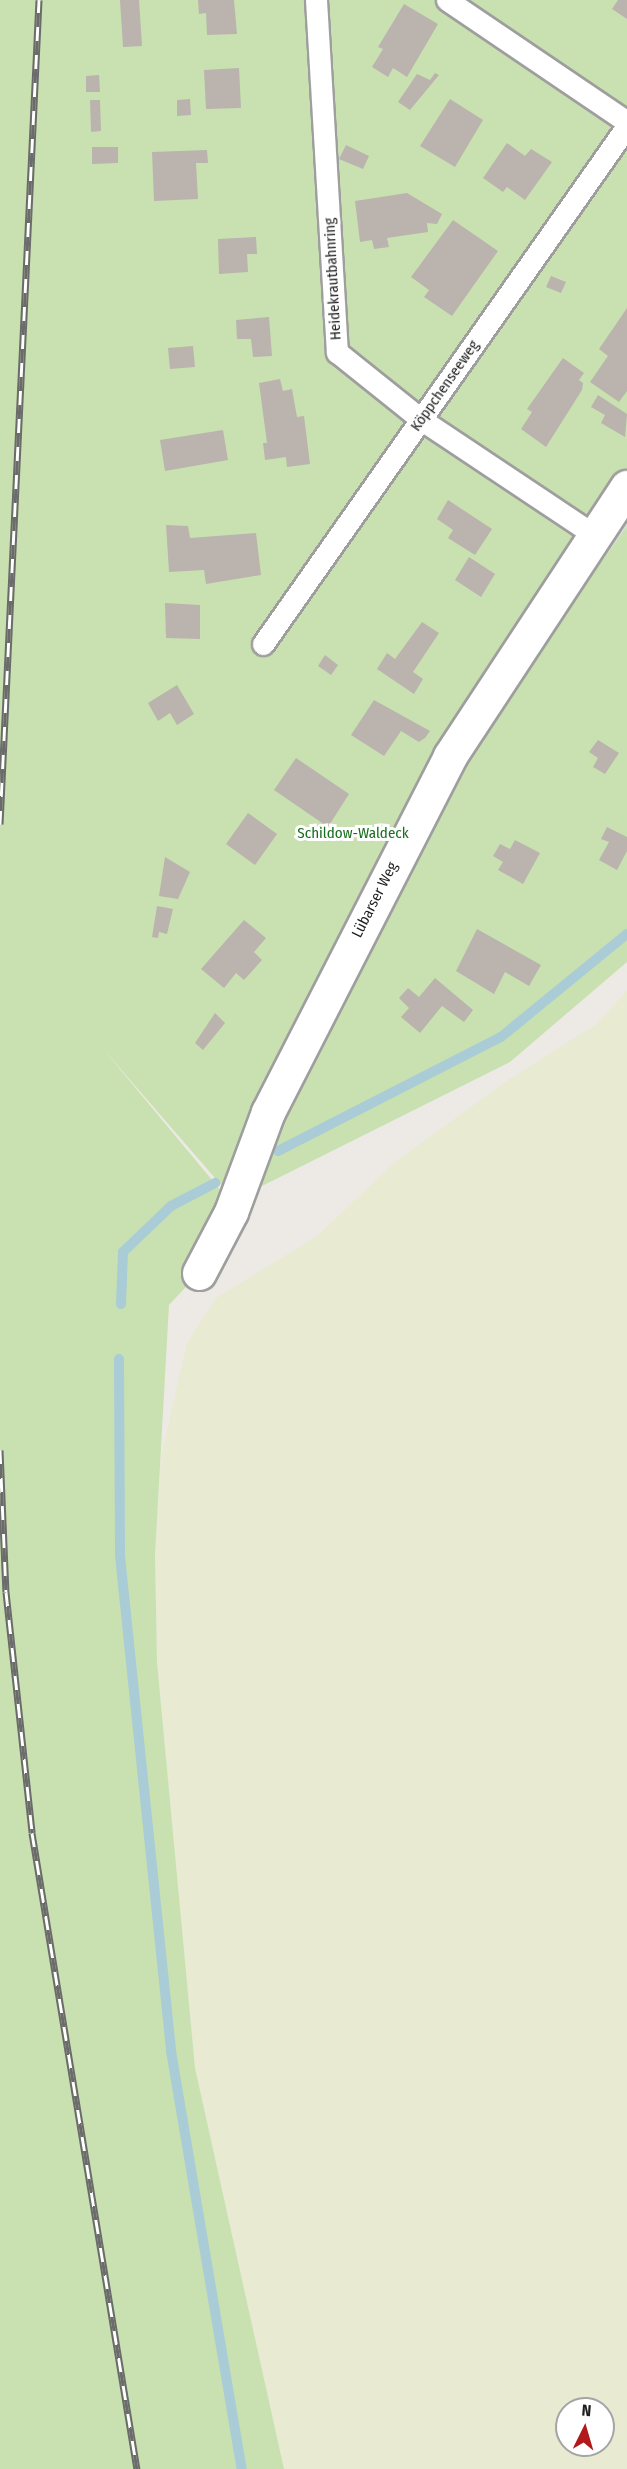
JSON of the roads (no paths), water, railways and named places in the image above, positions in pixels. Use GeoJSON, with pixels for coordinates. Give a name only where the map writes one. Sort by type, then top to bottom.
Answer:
{"type":"FeatureCollection","features":[{"type":"Feature","properties":{"kind":"street","name":"Lübarser Weg"},"geometry":{"type":"LineString","coordinates":[[199,1274],[231,1212],[268,1112],[450,756],[593,534],[627,487]]}},
{"type":"Feature","properties":{"kind":"lane","name":"Heidekrautbahnring"},"geometry":{"type":"LineString","coordinates":[[316,0],[337,352],[422,420],[593,534]]}},
{"type":"Feature","properties":{"kind":"lane","name":"Köppchenseeweg"},"geometry":{"type":"LineString","coordinates":[[262,644],[422,420],[627,124],[447,0]]}},
{"type":"Feature","properties":{"kind":"waterway"},"geometry":{"type":"LineString","coordinates":[[278,1151],[501,1037],[627,934]]}},
{"type":"Feature","properties":{"kind":"waterway"},"geometry":{"type":"LineString","coordinates":[[121,1304],[123,1252],[171,1206],[215,1183]]}},
{"type":"Feature","properties":{"kind":"waterway"},"geometry":{"type":"LineString","coordinates":[[119,1359],[120,1556],[171,2051],[242,2469]]}},
{"type":"Feature","properties":{"kind":"railway"},"geometry":{"type":"LineString","coordinates":[[0,824],[39,0]]}},
{"type":"Feature","properties":{"kind":"railway"},"geometry":{"type":"LineString","coordinates":[[0,1450],[6,1592],[32,1833],[137,2469]]}},
{"type":"Feature","properties":{"kind":"park label","name":"Schildow-Waldeck"},"geometry":{"type":"Point","coordinates":[353,834]}}]}
